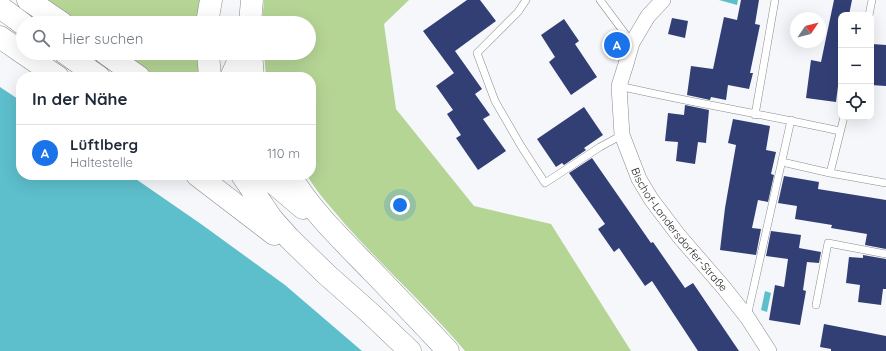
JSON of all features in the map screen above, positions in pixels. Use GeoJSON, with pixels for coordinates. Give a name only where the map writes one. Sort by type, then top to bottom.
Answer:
{"type":"FeatureCollection","features":[{"type":"Feature","properties":{"kind":"main road"},"geometry":{"type":"LineString","coordinates":[[28,0],[52,16]]}},
{"type":"Feature","properties":{"kind":"main road"},"geometry":{"type":"LineString","coordinates":[[208,16],[211,0]]}},
{"type":"Feature","properties":{"kind":"main road"},"geometry":{"type":"LineString","coordinates":[[251,16],[252,0]]}},
{"type":"Feature","properties":{"kind":"main road"},"geometry":{"type":"LineString","coordinates":[[0,7],[16,19]]}},
{"type":"Feature","properties":{"kind":"main road"},"geometry":{"type":"LineString","coordinates":[[0,37],[16,48]]}},
{"type":"Feature","properties":{"kind":"main road"},"geometry":{"type":"LineString","coordinates":[[33,60],[51,72]]}},
{"type":"Feature","properties":{"kind":"main road"},"geometry":{"type":"LineString","coordinates":[[75,60],[92,72]]}},
{"type":"Feature","properties":{"kind":"main road"},"geometry":{"type":"LineString","coordinates":[[115,60],[133,72]]}},
{"type":"Feature","properties":{"kind":"main road"},"geometry":{"type":"LineString","coordinates":[[209,60],[210,72]]}},
{"type":"Feature","properties":{"kind":"main road"},"geometry":{"type":"LineString","coordinates":[[234,72],[239,60]]}},
{"type":"Feature","properties":{"kind":"main road"},"geometry":{"type":"LineString","coordinates":[[252,60],[253,72]]}},
{"type":"Feature","properties":{"kind":"main road"},"geometry":{"type":"LineString","coordinates":[[204,180],[326,274]]}},
{"type":"Feature","properties":{"kind":"main road"},"geometry":{"type":"LineString","coordinates":[[245,180],[272,219],[326,274],[410,351]]}},
{"type":"Feature","properties":{"kind":"main road"},"geometry":{"type":"LineString","coordinates":[[270,180],[331,229]]}},
{"type":"Feature","properties":{"kind":"main road"},"geometry":{"type":"LineString","coordinates":[[293,180],[331,229],[448,351]]}},
{"type":"Feature","properties":{"kind":"street","name":"Bischof-Landersdorfer-Straße"},"geometry":{"type":"LineString","coordinates":[[662,0],[648,16],[632,43],[619,86],[622,135],[639,179],[651,199],[679,236],[747,317],[769,351]]}},
{"type":"Feature","properties":{"kind":"lane"},"geometry":{"type":"LineString","coordinates":[[526,0],[518,12],[477,53],[494,101],[545,184],[600,147],[622,135]]}},
{"type":"Feature","properties":{"kind":"lane"},"geometry":{"type":"LineString","coordinates":[[600,0],[632,43]]}},
{"type":"Feature","properties":{"kind":"lane"},"geometry":{"type":"LineString","coordinates":[[755,115],[775,0]]}},
{"type":"Feature","properties":{"kind":"lane"},"geometry":{"type":"LineString","coordinates":[[870,12],[872,0]]}},
{"type":"Feature","properties":{"kind":"lane"},"geometry":{"type":"LineString","coordinates":[[619,86],[755,115],[791,120],[840,131]]}},
{"type":"Feature","properties":{"kind":"lane"},"geometry":{"type":"LineString","coordinates":[[747,317],[791,120]]}},
{"type":"Feature","properties":{"kind":"lane"},"geometry":{"type":"LineString","coordinates":[[830,173],[843,120]]}},
{"type":"Feature","properties":{"kind":"lane"},"geometry":{"type":"LineString","coordinates":[[782,162],[830,173],[886,183]]}},
{"type":"Feature","properties":{"kind":"lane"},"geometry":{"type":"LineString","coordinates":[[816,305],[828,244],[886,254]]}},
{"type":"Feature","properties":{"kind":"green space"},"geometry":{"type":"Polygon","coordinates":[[[46,0],[203,0],[201,16],[70,16],[46,0]]]}},
{"type":"Feature","properties":{"kind":"green space"},"geometry":{"type":"Polygon","coordinates":[[[264,0],[409,0],[384,24],[396,109],[474,206],[551,224],[631,351],[465,351],[436,318],[344,223],[310,180],[316,180],[316,72],[266,72],[265,60],[316,60],[316,16],[263,16],[264,0]]]}},
{"type":"Feature","properties":{"kind":"green space"},"geometry":{"type":"Polygon","coordinates":[[[131,60],[200,60],[201,72],[147,72],[131,60]]]}},
{"type":"Feature","properties":{"kind":"water"},"geometry":{"type":"Polygon","coordinates":[[[719,0],[738,0],[737,5],[719,0]]]}},
{"type":"Feature","properties":{"kind":"water"},"geometry":{"type":"Polygon","coordinates":[[[0,87],[16,98],[16,180],[137,180],[285,285],[362,351],[0,351],[0,87]]]}},
{"type":"Feature","properties":{"kind":"water"},"geometry":{"type":"Polygon","coordinates":[[[765,291],[771,293],[767,312],[761,310],[765,291]]]}},
{"type":"Feature","properties":{"kind":"building"},"geometry":{"type":"Polygon","coordinates":[[[467,0],[480,0],[496,21],[455,51],[482,89],[475,94],[490,115],[483,119],[506,151],[478,170],[456,138],[461,135],[447,114],[453,110],[436,86],[454,73],[423,31],[467,0]]]}},
{"type":"Feature","properties":{"kind":"building"},"geometry":{"type":"Polygon","coordinates":[[[741,0],[759,0],[755,24],[760,25],[750,73],[753,73],[749,89],[728,85],[726,100],[711,97],[710,100],[687,95],[691,66],[713,69],[724,17],[737,20],[741,0]]]}},
{"type":"Feature","properties":{"kind":"building"},"geometry":{"type":"Polygon","coordinates":[[[834,0],[852,0],[850,12],[838,12],[838,86],[836,102],[806,98],[811,60],[821,62],[824,48],[826,48],[826,38],[834,0]]]}},
{"type":"Feature","properties":{"kind":"building"},"geometry":{"type":"Polygon","coordinates":[[[672,18],[688,21],[685,38],[668,34],[672,18]]]}},
{"type":"Feature","properties":{"kind":"building"},"geometry":{"type":"Polygon","coordinates":[[[564,19],[579,41],[575,44],[597,77],[571,95],[549,62],[555,57],[541,35],[564,19]]]}},
{"type":"Feature","properties":{"kind":"building"},"geometry":{"type":"Polygon","coordinates":[[[874,44],[886,45],[886,86],[874,85],[874,44]]]}},
{"type":"Feature","properties":{"kind":"building"},"geometry":{"type":"Polygon","coordinates":[[[685,105],[709,110],[706,143],[698,142],[695,164],[676,161],[678,142],[665,141],[668,113],[684,115],[685,105]]]}},
{"type":"Feature","properties":{"kind":"building"},"geometry":{"type":"Polygon","coordinates":[[[584,107],[603,135],[584,148],[586,150],[564,165],[562,163],[556,167],[537,139],[584,107]]]}},
{"type":"Feature","properties":{"kind":"building"},"geometry":{"type":"Polygon","coordinates":[[[733,119],[770,126],[766,150],[776,152],[771,174],[774,175],[768,202],[758,200],[752,228],[761,229],[756,255],[720,250],[725,208],[736,145],[728,143],[733,119]]]}},
{"type":"Feature","properties":{"kind":"building"},"geometry":{"type":"Polygon","coordinates":[[[592,158],[651,243],[653,242],[685,288],[693,283],[739,351],[698,351],[652,281],[645,286],[619,248],[614,252],[598,229],[605,224],[569,173],[592,158]]]}},
{"type":"Feature","properties":{"kind":"building"},"geometry":{"type":"Polygon","coordinates":[[[784,176],[819,182],[818,189],[886,200],[886,249],[865,245],[867,234],[831,228],[832,225],[795,219],[797,206],[778,203],[784,176]]]}},
{"type":"Feature","properties":{"kind":"building"},"geometry":{"type":"Polygon","coordinates":[[[771,231],[801,235],[799,248],[821,252],[819,263],[807,262],[803,290],[806,291],[800,325],[769,320],[775,285],[784,287],[788,259],[766,256],[771,231]]]}},
{"type":"Feature","properties":{"kind":"building"},"geometry":{"type":"Polygon","coordinates":[[[863,255],[886,259],[886,289],[883,289],[881,305],[858,302],[860,285],[846,283],[849,257],[863,258],[863,255]]]}},
{"type":"Feature","properties":{"kind":"building"},"geometry":{"type":"Polygon","coordinates":[[[824,324],[886,336],[886,351],[831,351],[831,349],[820,347],[824,324]]]}},
{"type":"Feature","properties":{"kind":"place","name":"Lüftlberg"},"geometry":{"type":"Point","coordinates":[617,45]}}]}
